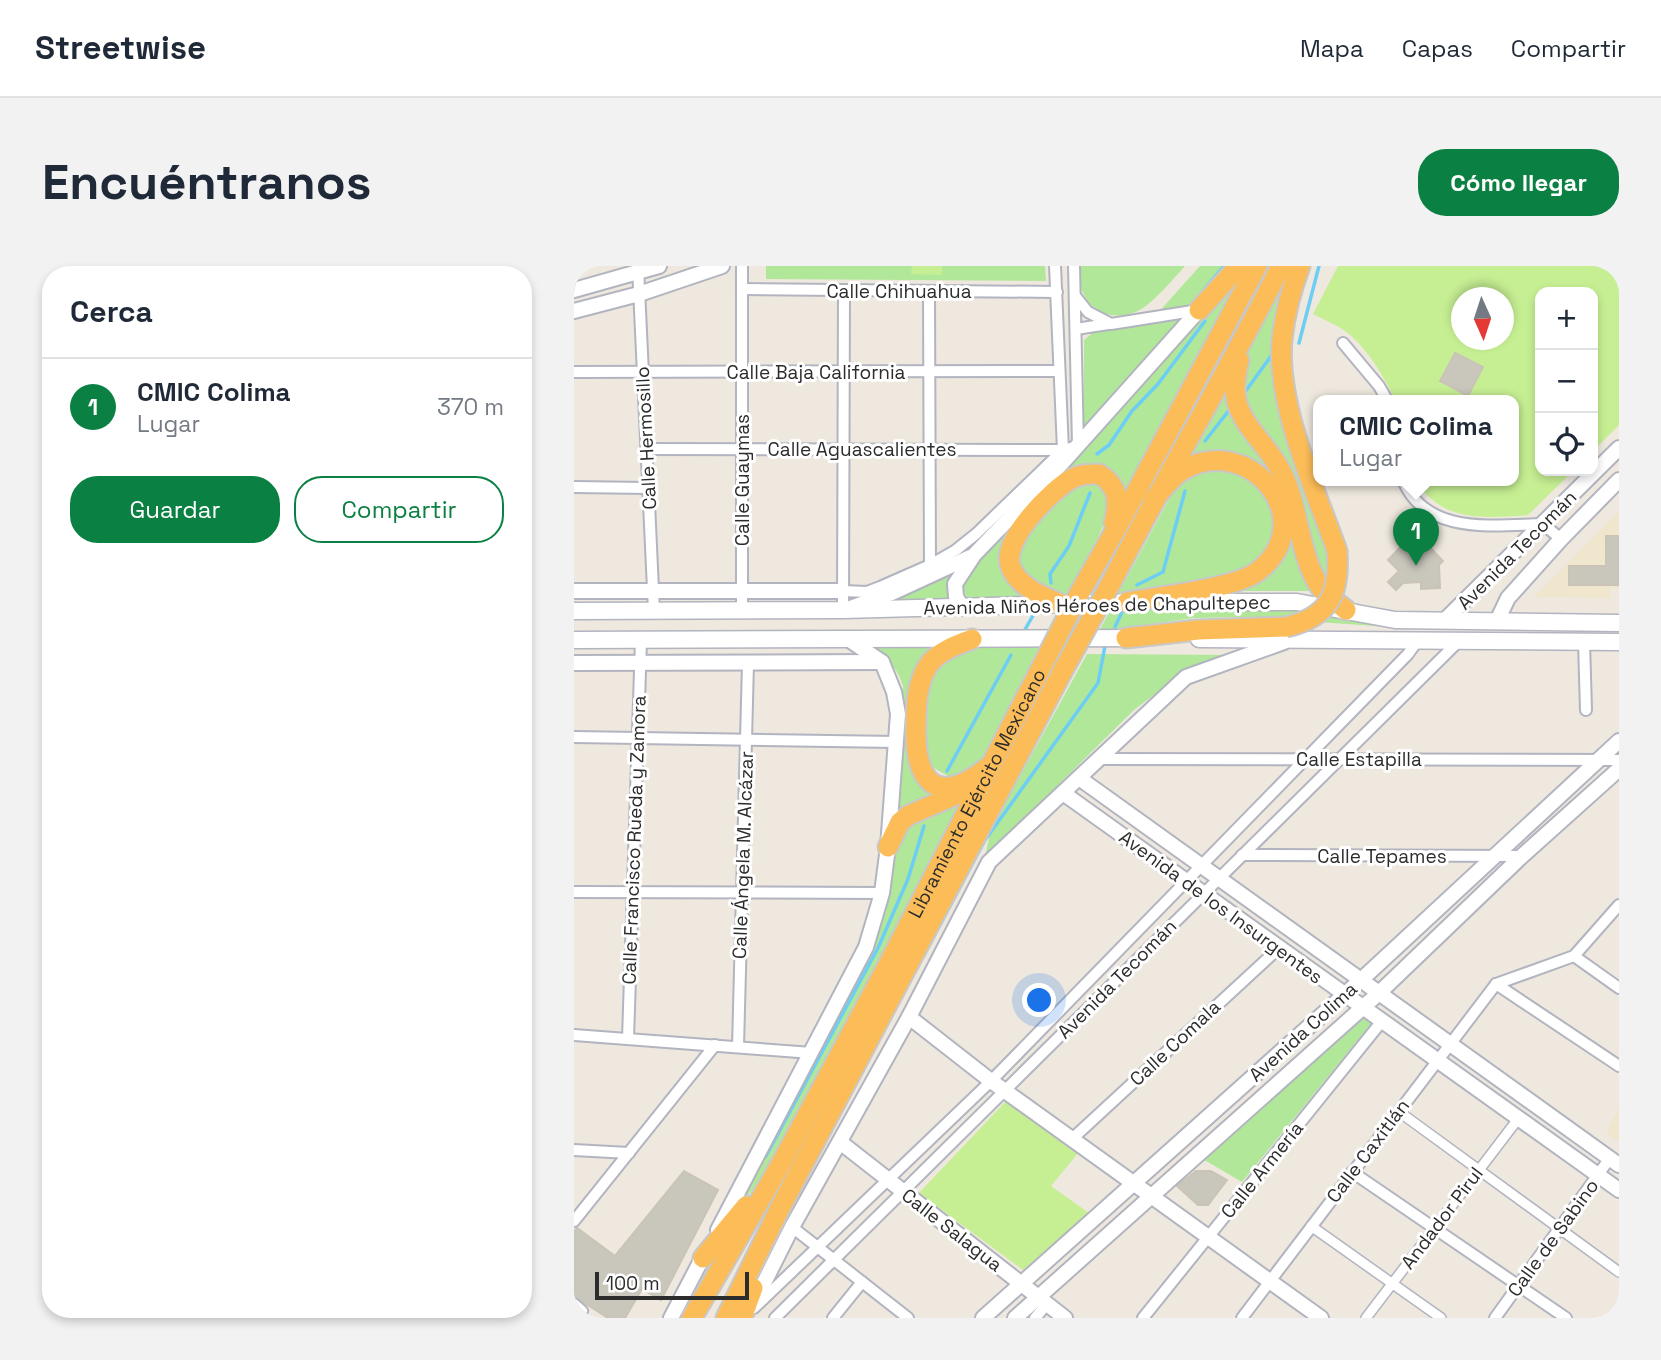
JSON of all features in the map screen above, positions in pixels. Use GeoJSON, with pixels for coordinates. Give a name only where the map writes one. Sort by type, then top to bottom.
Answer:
{"type":"FeatureCollection","features":[{"type":"Feature","properties":{"kind":"highway"},"geometry":{"type":"LineString","coordinates":[[1199,310],[1239,266]]}},
{"type":"Feature","properties":{"kind":"highway","name":"Libramiento Ejército Mexicano"},"geometry":{"type":"LineString","coordinates":[[696,1312],[782,1162],[982,784],[1080,592],[1257,266]]}},
{"type":"Feature","properties":{"kind":"highway","name":"Libramiento Ejército Mexicano"},"geometry":{"type":"LineString","coordinates":[[726,1318],[779,1210],[1061,674],[1153,500],[1241,345],[1281,266]]}},
{"type":"Feature","properties":{"kind":"highway"},"geometry":{"type":"LineString","coordinates":[[1300,266],[1289,297],[1282,342],[1286,390],[1295,432],[1313,483]]}},
{"type":"Feature","properties":{"kind":"highway"},"geometry":{"type":"LineString","coordinates":[[1241,345],[1235,383],[1237,402],[1246,421],[1281,469],[1292,494],[1311,572],[1324,592],[1346,610]]}},
{"type":"Feature","properties":{"kind":"highway"},"geometry":{"type":"LineString","coordinates":[[1127,602],[1240,581],[1257,572],[1272,557],[1282,538],[1282,511],[1278,497],[1262,476],[1247,467],[1226,461],[1200,462],[1181,471],[1153,500]]}},
{"type":"Feature","properties":{"kind":"highway"},"geometry":{"type":"LineString","coordinates":[[1063,605],[1027,587],[1011,568],[1009,550],[1018,532],[1046,501],[1070,480],[1084,474],[1099,474],[1114,487],[1117,496],[1110,541]]}},
{"type":"Feature","properties":{"kind":"highway"},"geometry":{"type":"LineString","coordinates":[[1126,638],[1198,630],[1288,633],[1320,612],[1332,597],[1339,574],[1337,551],[1314,486]]}},
{"type":"Feature","properties":{"kind":"highway"},"geometry":{"type":"LineString","coordinates":[[972,639],[945,650],[924,673],[916,711],[917,760],[926,777],[943,787],[952,788],[966,783],[991,765]]}},
{"type":"Feature","properties":{"kind":"highway"},"geometry":{"type":"LineString","coordinates":[[888,847],[900,822],[909,815],[982,784]]}},
{"type":"Feature","properties":{"kind":"highway"},"geometry":{"type":"LineString","coordinates":[[703,1258],[782,1162]]}},
{"type":"Feature","properties":{"kind":"highway"},"geometry":{"type":"LineString","coordinates":[[745,1317],[779,1210]]}},
{"type":"Feature","properties":{"kind":"main road","name":"Avenida Niños Héroes de Chapultepec"},"geometry":{"type":"LineString","coordinates":[[574,611],[843,610],[1127,602],[1297,602],[1395,620],[1619,623]]}},
{"type":"Feature","properties":{"kind":"main road"},"geometry":{"type":"LineString","coordinates":[[1288,633],[1418,640],[1619,642]]}},
{"type":"Feature","properties":{"kind":"main road","name":"Avenida Niños Héroes de Chapultepec"},"geometry":{"type":"LineString","coordinates":[[574,640],[1126,638]]}},
{"type":"Feature","properties":{"kind":"street"},"geometry":{"type":"LineString","coordinates":[[574,289],[638,269],[659,266]]}},
{"type":"Feature","properties":{"kind":"street"},"geometry":{"type":"LineString","coordinates":[[574,311],[639,294],[722,266]]}},
{"type":"Feature","properties":{"kind":"street","name":"Calle Guaymas"},"geometry":{"type":"LineString","coordinates":[[742,266],[743,610]]}},
{"type":"Feature","properties":{"kind":"street"},"geometry":{"type":"LineString","coordinates":[[1055,266],[1059,371],[1071,448]]}},
{"type":"Feature","properties":{"kind":"street"},"geometry":{"type":"LineString","coordinates":[[844,290],[843,610],[892,593],[930,571],[970,539],[1071,448],[1076,329],[1074,266]]}},
{"type":"Feature","properties":{"kind":"street","name":"Calle Hermosillo"},"geometry":{"type":"LineString","coordinates":[[638,269],[654,611]]}},
{"type":"Feature","properties":{"kind":"street","name":"Calle Chihuahua"},"geometry":{"type":"LineString","coordinates":[[742,289],[1057,292]]}},
{"type":"Feature","properties":{"kind":"street"},"geometry":{"type":"LineString","coordinates":[[929,291],[930,571]]}},
{"type":"Feature","properties":{"kind":"street"},"geometry":{"type":"LineString","coordinates":[[1076,297],[1088,312],[1111,324]]}},
{"type":"Feature","properties":{"kind":"street"},"geometry":{"type":"LineString","coordinates":[[1076,329],[1199,310]]}},
{"type":"Feature","properties":{"kind":"street"},"geometry":{"type":"LineString","coordinates":[[962,608],[956,597],[955,584],[974,555],[1199,310]]}},
{"type":"Feature","properties":{"kind":"street"},"geometry":{"type":"LineString","coordinates":[[1343,343],[1384,395]]}},
{"type":"Feature","properties":{"kind":"street","name":"Calle Baja California"},"geometry":{"type":"LineString","coordinates":[[574,372],[1059,371]]}},
{"type":"Feature","properties":{"kind":"street","name":"Calle Aguascalientes"},"geometry":{"type":"LineString","coordinates":[[646,449],[1071,448]]}},
{"type":"Feature","properties":{"kind":"street","name":"Avenida Tecomán"},"geometry":{"type":"LineString","coordinates":[[1444,621],[1619,448]]}},
{"type":"Feature","properties":{"kind":"street","name":"Avenida Tecomán"},"geometry":{"type":"LineString","coordinates":[[1497,621],[1508,598],[1619,480]]}},
{"type":"Feature","properties":{"kind":"street"},"geometry":{"type":"LineString","coordinates":[[1407,486],[1415,500],[1438,519],[1473,526],[1543,524],[1561,540]]}},
{"type":"Feature","properties":{"kind":"street"},"geometry":{"type":"LineString","coordinates":[[574,487],[648,488]]}},
{"type":"Feature","properties":{"kind":"street"},"geometry":{"type":"LineString","coordinates":[[574,591],[867,592],[974,555]]}},
{"type":"Feature","properties":{"kind":"street"},"geometry":{"type":"LineString","coordinates":[[745,1317],[909,1017],[989,862],[1186,677],[1288,633]]}},
{"type":"Feature","properties":{"kind":"street","name":"Calle Francisco Rueda y Zamora"},"geometry":{"type":"LineString","coordinates":[[628,1039],[641,640]]}},
{"type":"Feature","properties":{"kind":"street"},"geometry":{"type":"LineString","coordinates":[[671,1318],[866,947],[882,893],[898,715],[894,692],[882,662],[851,640]]}},
{"type":"Feature","properties":{"kind":"street","name":"Avenida Tecomán"},"geometry":{"type":"LineString","coordinates":[[745,1317],[991,1081],[1408,654],[1418,640]]}},
{"type":"Feature","properties":{"kind":"street","name":"Avenida Tecomán"},"geometry":{"type":"LineString","coordinates":[[775,1318],[1459,641]]}},
{"type":"Feature","properties":{"kind":"street"},"geometry":{"type":"LineString","coordinates":[[1584,642],[1586,710]]}},
{"type":"Feature","properties":{"kind":"street"},"geometry":{"type":"LineString","coordinates":[[574,663],[882,662]]}},
{"type":"Feature","properties":{"kind":"street","name":"Calle Ángela M. Alcázar"},"geometry":{"type":"LineString","coordinates":[[738,1047],[748,663]]}},
{"type":"Feature","properties":{"kind":"street"},"geometry":{"type":"LineString","coordinates":[[574,737],[897,742]]}},
{"type":"Feature","properties":{"kind":"street","name":"Avenida Colima"},"geometry":{"type":"LineString","coordinates":[[983,1318],[1345,995],[1619,741]]}},
{"type":"Feature","properties":{"kind":"street","name":"Calle Estapilla"},"geometry":{"type":"LineString","coordinates":[[1099,759],[1619,760]]}},
{"type":"Feature","properties":{"kind":"street","name":"Avenida Colima"},"geometry":{"type":"LineString","coordinates":[[1015,1318],[1042,1300],[1152,1196],[1379,993],[1522,856],[1619,769]]}},
{"type":"Feature","properties":{"kind":"street","name":"Avenida de los Insurgentes"},"geometry":{"type":"LineString","coordinates":[[1079,778],[1615,1161]]}},
{"type":"Feature","properties":{"kind":"street","name":"Avenida de los Insurgentes"},"geometry":{"type":"LineString","coordinates":[[1063,793],[1619,1190]]}},
{"type":"Feature","properties":{"kind":"street"},"geometry":{"type":"LineString","coordinates":[[1121,835],[1137,820]]}},
{"type":"Feature","properties":{"kind":"street","name":"Calle Tepames"},"geometry":{"type":"LineString","coordinates":[[1242,855],[1522,856]]}},
{"type":"Feature","properties":{"kind":"street"},"geometry":{"type":"LineString","coordinates":[[574,892],[882,893]]}},
{"type":"Feature","properties":{"kind":"street"},"geometry":{"type":"LineString","coordinates":[[1496,984],[1574,956],[1619,905]]}},
{"type":"Feature","properties":{"kind":"street","name":"Calle Comala"},"geometry":{"type":"LineString","coordinates":[[1072,1139],[1279,948]]}},
{"type":"Feature","properties":{"kind":"street"},"geometry":{"type":"LineString","coordinates":[[1574,956],[1619,988]]}},
{"type":"Feature","properties":{"kind":"street"},"geometry":{"type":"LineString","coordinates":[[1496,984],[1619,1066]]}},
{"type":"Feature","properties":{"kind":"street","name":"Calle Caxitlán"},"geometry":{"type":"LineString","coordinates":[[1242,1318],[1496,984]]}},
{"type":"Feature","properties":{"kind":"street"},"geometry":{"type":"LineString","coordinates":[[909,1017],[991,1081],[1321,1318]]}},
{"type":"Feature","properties":{"kind":"street","name":"Calle Armería"},"geometry":{"type":"LineString","coordinates":[[1143,1318],[1382,1021]]}},
{"type":"Feature","properties":{"kind":"street"},"geometry":{"type":"LineString","coordinates":[[574,1035],[812,1053]]}},
{"type":"Feature","properties":{"kind":"street"},"geometry":{"type":"LineString","coordinates":[[574,1221],[715,1045]]}},
{"type":"Feature","properties":{"kind":"street"},"geometry":{"type":"LineString","coordinates":[[1398,1111],[1619,1272]]}},
{"type":"Feature","properties":{"kind":"street","name":"Andador Pirul"},"geometry":{"type":"LineString","coordinates":[[1366,1318],[1518,1119]]}},
{"type":"Feature","properties":{"kind":"street","name":"Calle Salagua"},"geometry":{"type":"LineString","coordinates":[[840,1142],[1065,1318]]}},
{"type":"Feature","properties":{"kind":"street"},"geometry":{"type":"LineString","coordinates":[[574,1150],[629,1153]]}},
{"type":"Feature","properties":{"kind":"street","name":"Calle de Sabino"},"geometry":{"type":"LineString","coordinates":[[1495,1318],[1598,1175],[1615,1161]]}},
{"type":"Feature","properties":{"kind":"street"},"geometry":{"type":"LineString","coordinates":[[1352,1172],[1566,1318]]}},
{"type":"Feature","properties":{"kind":"street"},"geometry":{"type":"LineString","coordinates":[[1311,1226],[1441,1318]]}},
{"type":"Feature","properties":{"kind":"street"},"geometry":{"type":"LineString","coordinates":[[792,1227],[908,1318]]}},
{"type":"Feature","properties":{"kind":"street"},"geometry":{"type":"LineString","coordinates":[[833,1318],[862,1282]]}},
{"type":"Feature","properties":{"kind":"street"},"geometry":{"type":"LineString","coordinates":[[1035,1318],[1042,1300]]}},
{"type":"Feature","properties":{"kind":"street"},"geometry":{"type":"LineString","coordinates":[[574,1304],[582,1311],[578,1318]]}},
{"type":"Feature","properties":{"kind":"shaded area"},"geometry":{"type":"Polygon","coordinates":[[[1619,511],[1619,588],[1610,588],[1610,598],[1534,597],[1619,511]]]}},
{"type":"Feature","properties":{"kind":"shaded area"},"geometry":{"type":"Polygon","coordinates":[[[1619,1108],[1619,1142],[1606,1133],[1619,1108]]]}},
{"type":"Feature","properties":{"kind":"green space"},"geometry":{"type":"Polygon","coordinates":[[[766,266],[1045,266],[1046,281],[766,279],[766,266]]]}},
{"type":"Feature","properties":{"kind":"green space"},"geometry":{"type":"Polygon","coordinates":[[[912,266],[942,266],[942,275],[911,274],[912,266]]]}},
{"type":"Feature","properties":{"kind":"green space"},"geometry":{"type":"Polygon","coordinates":[[[1080,266],[1185,266],[1147,305],[1121,316],[1103,313],[1088,302],[1081,287],[1080,266]]]}},
{"type":"Feature","properties":{"kind":"green space"},"geometry":{"type":"Polygon","coordinates":[[[1200,266],[1230,266],[1193,308],[1157,314],[1200,266]]]}},
{"type":"Feature","properties":{"kind":"green space"},"geometry":{"type":"Polygon","coordinates":[[[1247,266],[1122,502],[1094,467],[1003,546],[1033,597],[968,599],[962,588],[969,569],[1247,266]]]}},
{"type":"Feature","properties":{"kind":"green space"},"geometry":{"type":"Polygon","coordinates":[[[1338,266],[1602,266],[1619,276],[1619,425],[1598,446],[1598,287],[1535,287],[1535,476],[1568,476],[1528,515],[1480,517],[1451,511],[1438,504],[1420,486],[1519,486],[1519,395],[1392,395],[1366,352],[1350,335],[1313,314],[1338,266]]]}},
{"type":"Feature","properties":{"kind":"green space"},"geometry":{"type":"Polygon","coordinates":[[[1284,284],[1276,330],[1330,563],[1326,583],[1251,421],[1240,375],[1244,358],[1284,284]]]}},
{"type":"Feature","properties":{"kind":"green space"},"geometry":{"type":"Polygon","coordinates":[[[1178,320],[1179,325],[1089,427],[1084,425],[1084,340],[1095,331],[1178,320]]]}},
{"type":"Feature","properties":{"kind":"green space"},"geometry":{"type":"Polygon","coordinates":[[[1228,381],[1282,482],[1319,591],[1215,591],[1277,557],[1270,476],[1180,464],[1228,381]]]}},
{"type":"Feature","properties":{"kind":"green space"},"geometry":{"type":"Polygon","coordinates":[[[1205,467],[1243,472],[1268,500],[1274,525],[1265,548],[1257,558],[1234,574],[1118,594],[1176,486],[1205,467]]]}},
{"type":"Feature","properties":{"kind":"green space"},"geometry":{"type":"Polygon","coordinates":[[[1085,479],[1106,492],[1108,509],[1085,563],[1065,597],[1041,588],[1020,572],[1016,549],[1063,490],[1085,479]]]}},
{"type":"Feature","properties":{"kind":"green space"},"geometry":{"type":"Polygon","coordinates":[[[954,569],[948,585],[951,599],[898,599],[897,597],[954,569]]]}},
{"type":"Feature","properties":{"kind":"green space"},"geometry":{"type":"Polygon","coordinates":[[[1293,607],[1391,627],[1243,617],[1194,618],[1099,631],[1111,609],[1293,607]]]}},
{"type":"Feature","properties":{"kind":"green space"},"geometry":{"type":"Polygon","coordinates":[[[941,646],[909,755],[954,790],[899,812],[903,686],[891,664],[871,648],[941,646]]]}},
{"type":"Feature","properties":{"kind":"green space"},"geometry":{"type":"Polygon","coordinates":[[[977,646],[1039,647],[981,761],[958,777],[948,776],[932,767],[925,749],[929,686],[932,673],[947,657],[977,646]]]}},
{"type":"Feature","properties":{"kind":"green space"},"geometry":{"type":"Polygon","coordinates":[[[1087,654],[1228,655],[1181,674],[1134,710],[985,857],[991,829],[1087,654]]]}},
{"type":"Feature","properties":{"kind":"green space"},"geometry":{"type":"Polygon","coordinates":[[[970,793],[780,1156],[733,1214],[874,949],[890,890],[896,843],[907,823],[970,793]]]}},
{"type":"Feature","properties":{"kind":"green space"},"geometry":{"type":"Polygon","coordinates":[[[1363,1011],[1374,1020],[1242,1182],[1201,1158],[1363,1011]]]}},
{"type":"Feature","properties":{"kind":"green space"},"geometry":{"type":"Polygon","coordinates":[[[1008,1099],[1079,1152],[1051,1186],[1089,1213],[1023,1270],[919,1193],[1008,1099]]]}},
{"type":"Feature","properties":{"kind":"building"},"geometry":{"type":"Polygon","coordinates":[[[1455,353],[1483,367],[1469,395],[1440,381],[1455,353]]]}},
{"type":"Feature","properties":{"kind":"building"},"geometry":{"type":"Polygon","coordinates":[[[1415,532],[1443,561],[1439,565],[1440,588],[1421,589],[1421,582],[1403,583],[1396,590],[1388,582],[1399,571],[1388,560],[1415,532]]]}},
{"type":"Feature","properties":{"kind":"building"},"geometry":{"type":"Polygon","coordinates":[[[1606,536],[1619,536],[1619,585],[1569,585],[1569,566],[1606,566],[1606,536]]]}},
{"type":"Feature","properties":{"kind":"building"},"geometry":{"type":"Polygon","coordinates":[[[684,1171],[718,1190],[661,1300],[642,1289],[625,1318],[608,1318],[574,1296],[574,1232],[577,1228],[615,1256],[684,1171]]]}},
{"type":"Feature","properties":{"kind":"building"},"geometry":{"type":"Polygon","coordinates":[[[1196,1171],[1211,1171],[1227,1180],[1208,1205],[1198,1205],[1177,1186],[1196,1171]]]}},
{"type":"Feature","properties":{"kind":"waterway"},"geometry":{"type":"LineString","coordinates":[[1203,291],[1224,266]]}},
{"type":"Feature","properties":{"kind":"waterway"},"geometry":{"type":"LineString","coordinates":[[1299,343],[1319,266]]}},
{"type":"Feature","properties":{"kind":"waterway"},"geometry":{"type":"LineString","coordinates":[[1097,454],[1109,445],[1132,411],[1158,384],[1205,321]]}},
{"type":"Feature","properties":{"kind":"waterway"},"geometry":{"type":"LineString","coordinates":[[1245,392],[1274,352]]}},
{"type":"Feature","properties":{"kind":"waterway"},"geometry":{"type":"LineString","coordinates":[[1205,441],[1230,409]]}},
{"type":"Feature","properties":{"kind":"waterway"},"geometry":{"type":"LineString","coordinates":[[1137,585],[1163,572],[1185,491]]}},
{"type":"Feature","properties":{"kind":"waterway"},"geometry":{"type":"LineString","coordinates":[[1051,583],[1050,574],[1069,546],[1090,493]]}},
{"type":"Feature","properties":{"kind":"waterway"},"geometry":{"type":"LineString","coordinates":[[1023,633],[1035,612]]}},
{"type":"Feature","properties":{"kind":"waterway"},"geometry":{"type":"LineString","coordinates":[[1115,627],[1122,612]]}},
{"type":"Feature","properties":{"kind":"waterway"},"geometry":{"type":"LineString","coordinates":[[923,957],[985,840],[1098,683],[1105,646]]}},
{"type":"Feature","properties":{"kind":"waterway"},"geometry":{"type":"LineString","coordinates":[[947,771],[1011,655]]}},
{"type":"Feature","properties":{"kind":"waterway"},"geometry":{"type":"LineString","coordinates":[[762,1159],[878,948],[908,879],[924,826]]}},
{"type":"Feature","properties":{"kind":"place","name":"CMIC Colima"},"geometry":{"type":"Point","coordinates":[1416,566]}}]}
